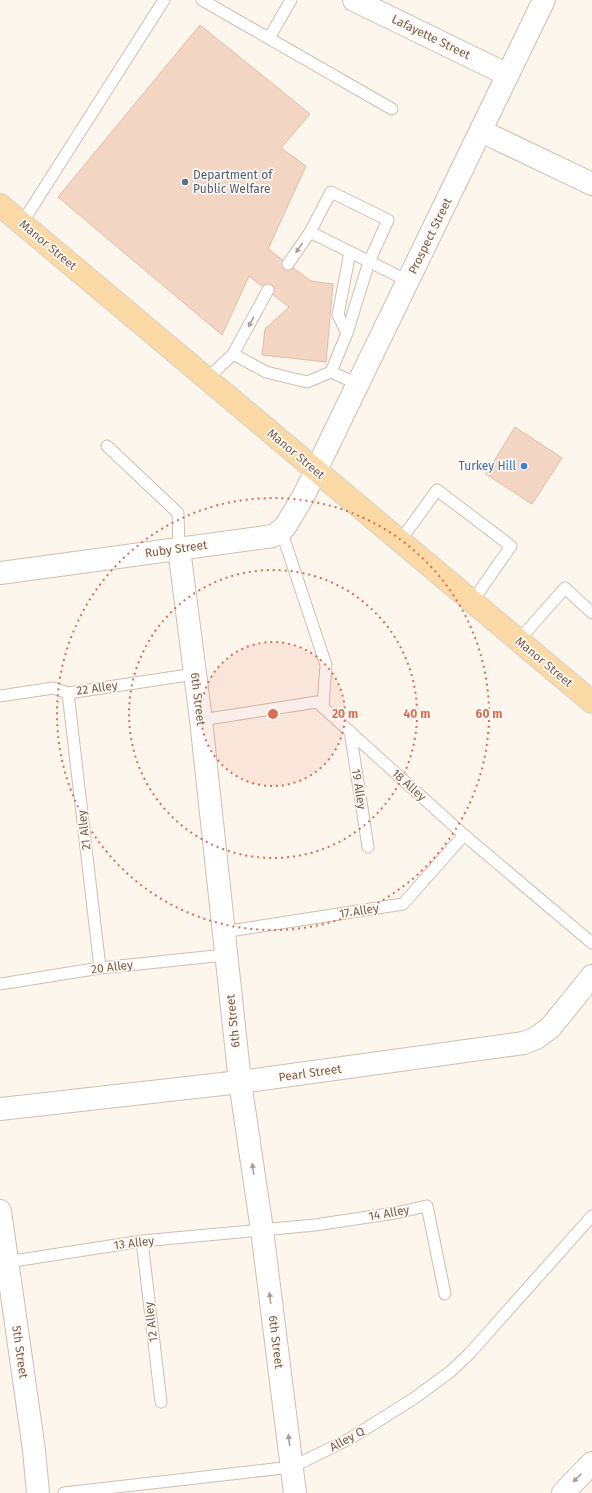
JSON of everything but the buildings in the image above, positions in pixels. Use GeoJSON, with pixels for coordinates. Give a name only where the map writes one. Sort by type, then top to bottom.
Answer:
{"type":"FeatureCollection","features":[{"type":"Feature","properties":{"kind":"main road","name":"Manor Street"},"geometry":{"type":"LineString","coordinates":[[0,205],[592,702]]}},
{"type":"Feature","properties":{"kind":"street","name":"Lafayette Street"},"geometry":{"type":"LineString","coordinates":[[355,0],[508,75]]}},
{"type":"Feature","properties":{"kind":"street","name":"Prospect Street"},"geometry":{"type":"LineString","coordinates":[[315,471],[544,0]]}},
{"type":"Feature","properties":{"kind":"street"},"geometry":{"type":"LineString","coordinates":[[481,131],[592,184]]}},
{"type":"Feature","properties":{"kind":"street"},"geometry":{"type":"LineString","coordinates":[[281,530],[285,527],[296,508],[315,471]]}},
{"type":"Feature","properties":{"kind":"street","name":"Ruby Street"},"geometry":{"type":"LineString","coordinates":[[0,573],[273,536],[281,530]]}},
{"type":"Feature","properties":{"kind":"street","name":"6th Street"},"geometry":{"type":"LineString","coordinates":[[178,548],[201,720],[240,1082],[262,1230],[295,1493]]}},
{"type":"Feature","properties":{"kind":"street","name":"Pearl Street"},"geometry":{"type":"LineString","coordinates":[[0,1109],[240,1082],[524,1043],[536,1038],[550,1028],[592,976]]}},
{"type":"Feature","properties":{"kind":"street","name":"5th Street"},"geometry":{"type":"LineString","coordinates":[[0,1211],[34,1450],[38,1493]]}},
{"type":"Feature","properties":{"kind":"street"},"geometry":{"type":"LineString","coordinates":[[563,1493],[592,1464]]}},
{"type":"Feature","properties":{"kind":"lane"},"geometry":{"type":"LineString","coordinates":[[22,223],[164,0]]}},
{"type":"Feature","properties":{"kind":"lane"},"geometry":{"type":"LineString","coordinates":[[202,0],[392,109]]}},
{"type":"Feature","properties":{"kind":"lane"},"geometry":{"type":"LineString","coordinates":[[269,38],[291,0]]}},
{"type":"Feature","properties":{"kind":"lane"},"geometry":{"type":"LineString","coordinates":[[233,354],[266,372],[307,382],[331,372],[347,333],[369,262],[388,220],[331,192],[310,232],[288,264]]}},
{"type":"Feature","properties":{"kind":"lane"},"geometry":{"type":"LineString","coordinates":[[310,232],[408,281]]}},
{"type":"Feature","properties":{"kind":"lane"},"geometry":{"type":"LineString","coordinates":[[347,333],[338,315],[350,252]]}},
{"type":"Feature","properties":{"kind":"lane"},"geometry":{"type":"LineString","coordinates":[[207,379],[233,354],[268,290]]}},
{"type":"Feature","properties":{"kind":"lane"},"geometry":{"type":"LineString","coordinates":[[331,372],[358,384]]}},
{"type":"Feature","properties":{"kind":"lane"},"geometry":{"type":"LineString","coordinates":[[107,446],[178,513],[178,548]]}},
{"type":"Feature","properties":{"kind":"lane"},"geometry":{"type":"LineString","coordinates":[[400,541],[437,490],[511,546],[472,602]]}},
{"type":"Feature","properties":{"kind":"lane"},"geometry":{"type":"LineString","coordinates":[[281,530],[326,665],[323,707]]}},
{"type":"Feature","properties":{"kind":"lane"},"geometry":{"type":"LineString","coordinates":[[518,641],[565,588],[592,613]]}},
{"type":"Feature","properties":{"kind":"lane","name":"22 Alley"},"geometry":{"type":"LineString","coordinates":[[0,696],[54,688],[68,693],[195,674]]}},
{"type":"Feature","properties":{"kind":"lane","name":"21 Alley"},"geometry":{"type":"LineString","coordinates":[[68,693],[100,968]]}},
{"type":"Feature","properties":{"kind":"lane"},"geometry":{"type":"LineString","coordinates":[[201,720],[318,702],[323,707]]}},
{"type":"Feature","properties":{"kind":"lane","name":"18 Alley"},"geometry":{"type":"LineString","coordinates":[[323,707],[464,835],[592,943]]}},
{"type":"Feature","properties":{"kind":"lane","name":"19 Alley"},"geometry":{"type":"LineString","coordinates":[[350,732],[368,847]]}},
{"type":"Feature","properties":{"kind":"lane","name":"17 Alley"},"geometry":{"type":"LineString","coordinates":[[223,932],[404,904],[464,835]]}},
{"type":"Feature","properties":{"kind":"lane","name":"20 Alley"},"geometry":{"type":"LineString","coordinates":[[0,984],[100,968],[226,954]]}},
{"type":"Feature","properties":{"kind":"lane","name":"14 Alley"},"geometry":{"type":"LineString","coordinates":[[262,1230],[315,1225],[395,1213],[427,1206],[445,1294]]}},
{"type":"Feature","properties":{"kind":"lane","name":"Alley Q"},"geometry":{"type":"LineString","coordinates":[[64,1493],[292,1467],[351,1438],[413,1399],[450,1372],[470,1353],[592,1216]]}},
{"type":"Feature","properties":{"kind":"lane","name":"13 Alley"},"geometry":{"type":"LineString","coordinates":[[7,1262],[142,1241],[262,1230]]}},
{"type":"Feature","properties":{"kind":"lane","name":"12 Alley"},"geometry":{"type":"LineString","coordinates":[[142,1241],[161,1402]]}},
{"type":"Feature","properties":{"kind":"place","name":"Department of Public Welfare"},"geometry":{"type":"Point","coordinates":[185,182]}},
{"type":"Feature","properties":{"kind":"place","name":"Turkey Hill"},"geometry":{"type":"Point","coordinates":[524,466]}}]}
